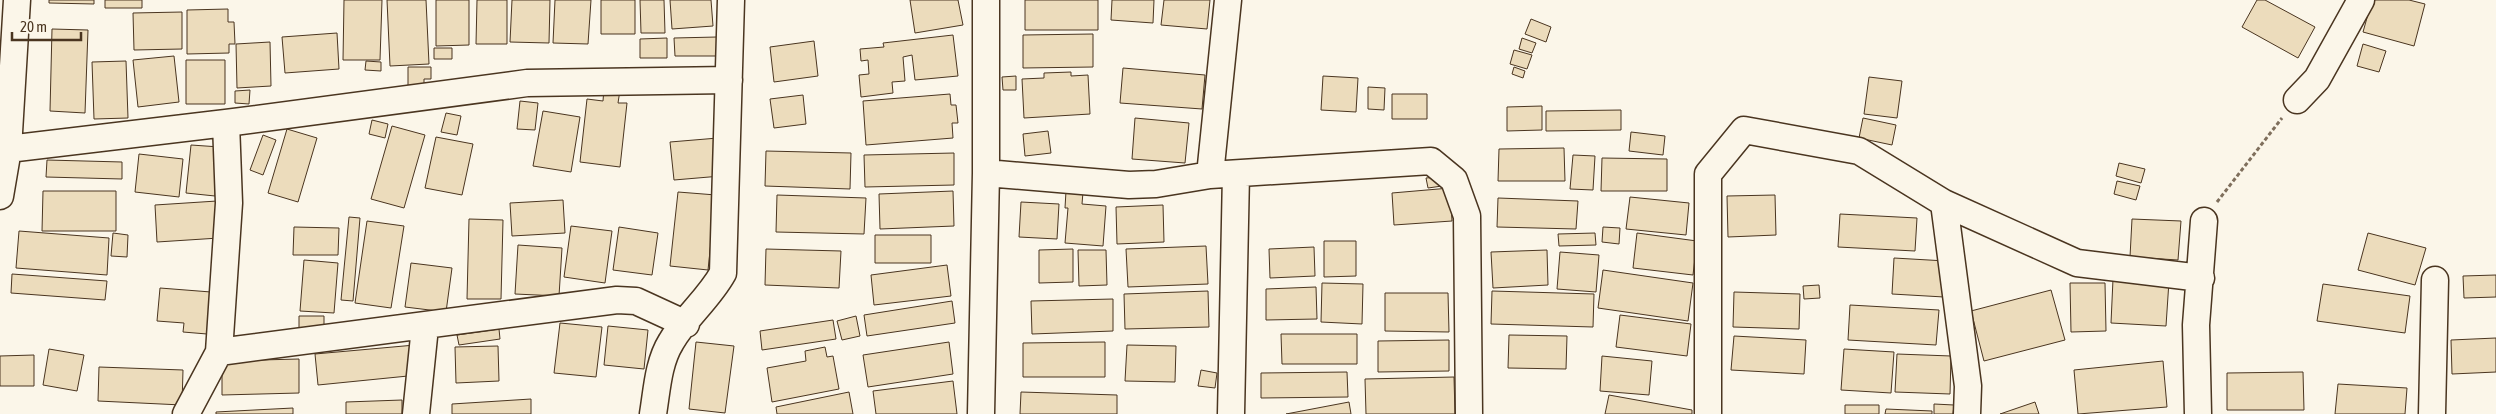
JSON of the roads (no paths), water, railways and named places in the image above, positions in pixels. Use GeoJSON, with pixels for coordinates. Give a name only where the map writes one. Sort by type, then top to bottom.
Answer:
{"type":"FeatureCollection","features":[{"type":"Feature","properties":{"kind":"street"},"geometry":{"type":"LineString","coordinates":[[0,196],[8,149],[6,75],[17,0]]}},
{"type":"Feature","properties":{"kind":"street"},"geometry":{"type":"LineString","coordinates":[[653,414],[660,368],[671,342],[713,291],[723,273],[731,0]]}},
{"type":"Feature","properties":{"kind":"street"},"geometry":{"type":"LineString","coordinates":[[981,414],[986,173],[986,0]]}},
{"type":"Feature","properties":{"kind":"street"},"geometry":{"type":"LineString","coordinates":[[1210,175],[1228,0]]}},
{"type":"Feature","properties":{"kind":"street"},"geometry":{"type":"LineString","coordinates":[[2297,100],[2318,80],[2361,0]]}},
{"type":"Feature","properties":{"kind":"street"},"geometry":{"type":"LineString","coordinates":[[8,149],[226,124],[527,83],[729,80]]}},
{"type":"Feature","properties":{"kind":"street"},"geometry":{"type":"LineString","coordinates":[[186,414],[219,352],[229,203],[226,124]]}},
{"type":"Feature","properties":{"kind":"street"},"geometry":{"type":"LineString","coordinates":[[1708,414],[1708,174],[1744,130],[1859,151],[1944,203],[2077,263],[2201,278]]}},
{"type":"Feature","properties":{"kind":"street"},"geometry":{"type":"LineString","coordinates":[[986,173],[1129,184],[1156,184],[1210,175],[1431,161],[1454,180],[1467,216],[1469,414]]}},
{"type":"Feature","properties":{"kind":"street"},"geometry":{"type":"LineString","coordinates":[[1231,414],[1236,174]]}},
{"type":"Feature","properties":{"kind":"street"},"geometry":{"type":"LineString","coordinates":[[1944,203],[1968,386],[1967,414]]}},
{"type":"Feature","properties":{"kind":"street"},"geometry":{"type":"LineString","coordinates":[[2198,414],[2196,325],[2204,221]]}},
{"type":"Feature","properties":{"kind":"street"},"geometry":{"type":"LineString","coordinates":[[2432,414],[2435,280]]}},
{"type":"Feature","properties":{"kind":"street"},"geometry":{"type":"LineString","coordinates":[[219,352],[425,327],[617,300],[636,301],[686,324]]}},
{"type":"Feature","properties":{"kind":"street"},"geometry":{"type":"LineString","coordinates":[[416,414],[425,327]]}}]}
